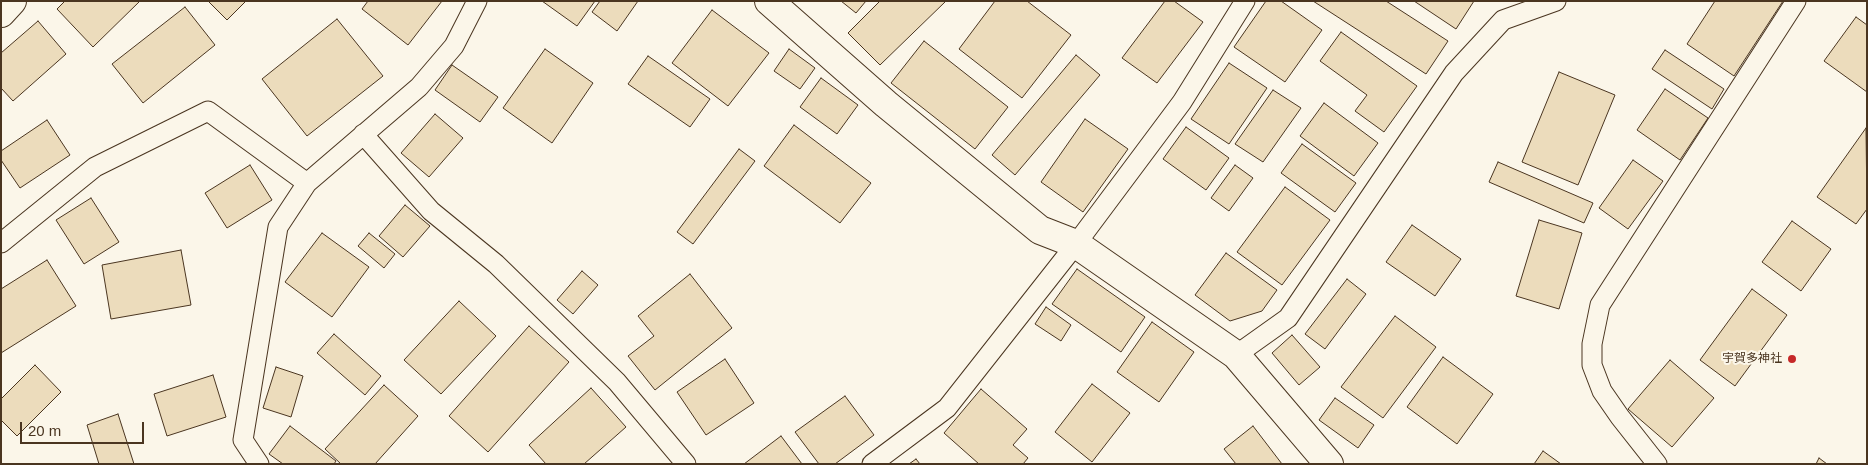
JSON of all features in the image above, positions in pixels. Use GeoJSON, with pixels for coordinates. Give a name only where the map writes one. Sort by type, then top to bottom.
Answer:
{"type":"FeatureCollection","features":[{"type":"Feature","properties":{"kind":"street"},"geometry":{"type":"LineString","coordinates":[[1,13],[12,1]]}},
{"type":"Feature","properties":{"kind":"street"},"geometry":{"type":"LineString","coordinates":[[770,1],[886,104],[1040,230],[1076,244],[1236,355],[1329,464]]}},
{"type":"Feature","properties":{"kind":"lane"},"geometry":{"type":"LineString","coordinates":[[259,464],[243,440],[278,227],[307,183],[419,87],[454,46],[477,1]]}},
{"type":"Feature","properties":{"kind":"lane"},"geometry":{"type":"LineString","coordinates":[[872,464],[947,408],[1076,244],[1182,102],[1245,1]]}},
{"type":"Feature","properties":{"kind":"lane"},"geometry":{"type":"LineString","coordinates":[[1236,355],[1288,318],[1454,73],[1503,20],[1556,1]]}},
{"type":"Feature","properties":{"kind":"lane"},"geometry":{"type":"LineString","coordinates":[[1657,464],[1602,391],[1592,365],[1592,344],[1600,306],[1796,1]]}},
{"type":"Feature","properties":{"kind":"lane"},"geometry":{"type":"LineString","coordinates":[[1,243],[95,167],[208,111],[307,183]]}},
{"type":"Feature","properties":{"kind":"lane"},"geometry":{"type":"LineString","coordinates":[[363,134],[431,211],[496,264],[617,382],[686,464]]}},
{"type":"Feature","properties":{"kind":"building"},"geometry":{"type":"Polygon","coordinates":[[[65,1],[140,1],[93,47],[57,9],[65,1]]]}},
{"type":"Feature","properties":{"kind":"building"},"geometry":{"type":"Polygon","coordinates":[[[208,1],[246,1],[227,20],[208,1]]]}},
{"type":"Feature","properties":{"kind":"building"},"geometry":{"type":"Polygon","coordinates":[[[368,1],[442,1],[408,45],[362,9],[368,1]]]}},
{"type":"Feature","properties":{"kind":"building"},"geometry":{"type":"Polygon","coordinates":[[[542,1],[595,1],[577,26],[542,1]]]}},
{"type":"Feature","properties":{"kind":"building"},"geometry":{"type":"Polygon","coordinates":[[[600,1],[638,1],[617,31],[592,12],[600,1]]]}},
{"type":"Feature","properties":{"kind":"building"},"geometry":{"type":"Polygon","coordinates":[[[841,1],[866,1],[856,13],[841,1]]]}},
{"type":"Feature","properties":{"kind":"building"},"geometry":{"type":"Polygon","coordinates":[[[880,1],[946,1],[880,65],[848,33],[880,1]]]}},
{"type":"Feature","properties":{"kind":"building"},"geometry":{"type":"Polygon","coordinates":[[[995,1],[1027,1],[1071,35],[1022,98],[959,49],[995,1]]]}},
{"type":"Feature","properties":{"kind":"building"},"geometry":{"type":"Polygon","coordinates":[[[1165,1],[1174,1],[1203,22],[1157,83],[1122,58],[1165,1]]]}},
{"type":"Feature","properties":{"kind":"building"},"geometry":{"type":"Polygon","coordinates":[[[1266,1],[1281,1],[1322,30],[1285,82],[1234,47],[1266,1]]]}},
{"type":"Feature","properties":{"kind":"building"},"geometry":{"type":"Polygon","coordinates":[[[1313,1],[1386,1],[1448,41],[1426,74],[1313,1]]]}},
{"type":"Feature","properties":{"kind":"building"},"geometry":{"type":"Polygon","coordinates":[[[1414,1],[1474,1],[1456,29],[1414,1]]]}},
{"type":"Feature","properties":{"kind":"building"},"geometry":{"type":"Polygon","coordinates":[[[1715,1],[1783,1],[1734,76],[1687,44],[1715,1]]]}},
{"type":"Feature","properties":{"kind":"building"},"geometry":{"type":"Polygon","coordinates":[[[185,7],[215,45],[143,103],[112,64],[185,7]]]}},
{"type":"Feature","properties":{"kind":"building"},"geometry":{"type":"Polygon","coordinates":[[[712,10],[769,53],[728,106],[672,63],[712,10]]]}},
{"type":"Feature","properties":{"kind":"building"},"geometry":{"type":"Polygon","coordinates":[[[1856,17],[1867,25],[1867,92],[1824,61],[1856,17]]]}},
{"type":"Feature","properties":{"kind":"building"},"geometry":{"type":"Polygon","coordinates":[[[337,19],[383,76],[307,136],[262,79],[337,19]]]}},
{"type":"Feature","properties":{"kind":"building"},"geometry":{"type":"Polygon","coordinates":[[[38,21],[66,54],[13,101],[1,88],[1,53],[38,21]]]}},
{"type":"Feature","properties":{"kind":"building"},"geometry":{"type":"Polygon","coordinates":[[[1341,32],[1417,86],[1384,132],[1355,111],[1367,95],[1320,61],[1341,32]]]}},
{"type":"Feature","properties":{"kind":"building"},"geometry":{"type":"Polygon","coordinates":[[[924,41],[1008,107],[975,149],[891,83],[924,41]]]}},
{"type":"Feature","properties":{"kind":"building"},"geometry":{"type":"Polygon","coordinates":[[[545,49],[593,83],[552,143],[503,108],[545,49]]]}},
{"type":"Feature","properties":{"kind":"building"},"geometry":{"type":"Polygon","coordinates":[[[789,49],[815,68],[800,89],[774,71],[789,49]]]}},
{"type":"Feature","properties":{"kind":"building"},"geometry":{"type":"Polygon","coordinates":[[[1665,50],[1724,89],[1712,109],[1652,69],[1665,50]]]}},
{"type":"Feature","properties":{"kind":"building"},"geometry":{"type":"Polygon","coordinates":[[[1076,55],[1100,75],[1015,175],[992,155],[1076,55]]]}},
{"type":"Feature","properties":{"kind":"building"},"geometry":{"type":"Polygon","coordinates":[[[648,56],[710,99],[690,127],[628,84],[648,56]]]}},
{"type":"Feature","properties":{"kind":"building"},"geometry":{"type":"Polygon","coordinates":[[[1229,63],[1267,88],[1229,144],[1191,119],[1229,63]]]}},
{"type":"Feature","properties":{"kind":"building"},"geometry":{"type":"Polygon","coordinates":[[[452,65],[498,97],[480,122],[435,90],[452,65]]]}},
{"type":"Feature","properties":{"kind":"building"},"geometry":{"type":"Polygon","coordinates":[[[1559,72],[1615,95],[1578,185],[1522,162],[1559,72]]]}},
{"type":"Feature","properties":{"kind":"building"},"geometry":{"type":"Polygon","coordinates":[[[821,78],[858,105],[837,134],[800,107],[821,78]]]}},
{"type":"Feature","properties":{"kind":"building"},"geometry":{"type":"Polygon","coordinates":[[[1665,89],[1708,118],[1680,160],[1637,130],[1665,89]]]}},
{"type":"Feature","properties":{"kind":"building"},"geometry":{"type":"Polygon","coordinates":[[[1273,90],[1301,108],[1263,162],[1235,144],[1273,90]]]}},
{"type":"Feature","properties":{"kind":"building"},"geometry":{"type":"Polygon","coordinates":[[[1324,103],[1378,143],[1354,176],[1300,136],[1324,103]]]}},
{"type":"Feature","properties":{"kind":"building"},"geometry":{"type":"Polygon","coordinates":[[[435,114],[463,138],[429,177],[401,153],[435,114]]]}},
{"type":"Feature","properties":{"kind":"building"},"geometry":{"type":"Polygon","coordinates":[[[1085,119],[1128,149],[1083,212],[1041,182],[1085,119]]]}},
{"type":"Feature","properties":{"kind":"building"},"geometry":{"type":"Polygon","coordinates":[[[47,120],[70,155],[20,188],[1,160],[1,151],[47,120]]]}},
{"type":"Feature","properties":{"kind":"building"},"geometry":{"type":"Polygon","coordinates":[[[794,125],[871,183],[840,223],[764,166],[794,125]]]}},
{"type":"Feature","properties":{"kind":"building"},"geometry":{"type":"Polygon","coordinates":[[[1186,127],[1229,158],[1206,190],[1163,159],[1186,127]]]}},
{"type":"Feature","properties":{"kind":"building"},"geometry":{"type":"Polygon","coordinates":[[[1866,128],[1867,209],[1856,224],[1817,197],[1866,128]]]}},
{"type":"Feature","properties":{"kind":"building"},"geometry":{"type":"Polygon","coordinates":[[[1302,144],[1356,183],[1335,212],[1281,173],[1302,144]]]}},
{"type":"Feature","properties":{"kind":"building"},"geometry":{"type":"Polygon","coordinates":[[[739,149],[755,161],[693,244],[677,232],[739,149]]]}},
{"type":"Feature","properties":{"kind":"building"},"geometry":{"type":"Polygon","coordinates":[[[1633,160],[1663,181],[1628,229],[1599,208],[1633,160]]]}},
{"type":"Feature","properties":{"kind":"building"},"geometry":{"type":"Polygon","coordinates":[[[1498,162],[1593,203],[1584,223],[1489,182],[1498,162]]]}},
{"type":"Feature","properties":{"kind":"building"},"geometry":{"type":"Polygon","coordinates":[[[250,165],[272,200],[227,228],[205,193],[250,165]]]}},
{"type":"Feature","properties":{"kind":"building"},"geometry":{"type":"Polygon","coordinates":[[[1235,165],[1253,178],[1229,211],[1211,198],[1235,165]]]}},
{"type":"Feature","properties":{"kind":"building"},"geometry":{"type":"Polygon","coordinates":[[[1285,187],[1330,220],[1282,285],[1237,252],[1285,187]]]}},
{"type":"Feature","properties":{"kind":"building"},"geometry":{"type":"Polygon","coordinates":[[[91,198],[119,242],[84,264],[56,220],[91,198]]]}},
{"type":"Feature","properties":{"kind":"building"},"geometry":{"type":"Polygon","coordinates":[[[405,205],[430,226],[403,257],[379,236],[405,205]]]}},
{"type":"Feature","properties":{"kind":"building"},"geometry":{"type":"Polygon","coordinates":[[[1539,220],[1582,233],[1559,309],[1516,296],[1539,220]]]}},
{"type":"Feature","properties":{"kind":"building"},"geometry":{"type":"Polygon","coordinates":[[[1792,221],[1831,249],[1801,291],[1762,262],[1792,221]]]}},
{"type":"Feature","properties":{"kind":"building"},"geometry":{"type":"Polygon","coordinates":[[[1412,225],[1461,259],[1435,296],[1386,262],[1412,225]]]}},
{"type":"Feature","properties":{"kind":"building"},"geometry":{"type":"Polygon","coordinates":[[[322,233],[369,267],[332,317],[285,282],[322,233]]]}},
{"type":"Feature","properties":{"kind":"building"},"geometry":{"type":"Polygon","coordinates":[[[369,233],[395,254],[384,268],[358,246],[369,233]]]}},
{"type":"Feature","properties":{"kind":"building"},"geometry":{"type":"Polygon","coordinates":[[[181,250],[191,305],[111,319],[102,265],[181,250]]]}},
{"type":"Feature","properties":{"kind":"building"},"geometry":{"type":"Polygon","coordinates":[[[1226,253],[1277,290],[1262,311],[1230,321],[1195,295],[1226,253]]]}},
{"type":"Feature","properties":{"kind":"building"},"geometry":{"type":"Polygon","coordinates":[[[47,260],[76,306],[1,353],[1,289],[47,260]]]}},
{"type":"Feature","properties":{"kind":"building"},"geometry":{"type":"Polygon","coordinates":[[[1077,269],[1145,317],[1121,352],[1052,304],[1077,269]]]}},
{"type":"Feature","properties":{"kind":"building"},"geometry":{"type":"Polygon","coordinates":[[[582,271],[598,285],[573,314],[557,300],[582,271]]]}},
{"type":"Feature","properties":{"kind":"building"},"geometry":{"type":"Polygon","coordinates":[[[690,274],[732,328],[655,390],[628,356],[654,336],[638,316],[690,274]]]}},
{"type":"Feature","properties":{"kind":"building"},"geometry":{"type":"Polygon","coordinates":[[[1347,279],[1366,294],[1325,349],[1305,334],[1347,279]]]}},
{"type":"Feature","properties":{"kind":"building"},"geometry":{"type":"Polygon","coordinates":[[[1752,289],[1787,315],[1735,386],[1700,360],[1752,289]]]}},
{"type":"Feature","properties":{"kind":"building"},"geometry":{"type":"Polygon","coordinates":[[[459,301],[496,336],[441,394],[404,360],[459,301]]]}},
{"type":"Feature","properties":{"kind":"building"},"geometry":{"type":"Polygon","coordinates":[[[1046,307],[1071,325],[1061,341],[1035,324],[1046,307]]]}},
{"type":"Feature","properties":{"kind":"building"},"geometry":{"type":"Polygon","coordinates":[[[1395,316],[1436,347],[1383,418],[1341,387],[1395,316]]]}},
{"type":"Feature","properties":{"kind":"building"},"geometry":{"type":"Polygon","coordinates":[[[1152,322],[1194,352],[1159,402],[1117,372],[1152,322]]]}},
{"type":"Feature","properties":{"kind":"building"},"geometry":{"type":"Polygon","coordinates":[[[529,326],[569,362],[488,452],[449,416],[529,326]]]}},
{"type":"Feature","properties":{"kind":"building"},"geometry":{"type":"Polygon","coordinates":[[[334,334],[381,376],[365,395],[317,353],[334,334]]]}},
{"type":"Feature","properties":{"kind":"building"},"geometry":{"type":"Polygon","coordinates":[[[1292,335],[1320,367],[1299,385],[1272,353],[1292,335]]]}},
{"type":"Feature","properties":{"kind":"building"},"geometry":{"type":"Polygon","coordinates":[[[1443,357],[1493,394],[1457,444],[1407,407],[1443,357]]]}},
{"type":"Feature","properties":{"kind":"building"},"geometry":{"type":"Polygon","coordinates":[[[725,359],[754,403],[706,435],[677,392],[725,359]]]}},
{"type":"Feature","properties":{"kind":"building"},"geometry":{"type":"Polygon","coordinates":[[[1670,360],[1714,398],[1672,447],[1628,409],[1670,360]]]}},
{"type":"Feature","properties":{"kind":"building"},"geometry":{"type":"Polygon","coordinates":[[[35,365],[61,392],[17,436],[1,420],[1,399],[35,365]]]}},
{"type":"Feature","properties":{"kind":"building"},"geometry":{"type":"Polygon","coordinates":[[[276,367],[303,376],[291,417],[263,408],[276,367]]]}},
{"type":"Feature","properties":{"kind":"building"},"geometry":{"type":"Polygon","coordinates":[[[213,375],[226,417],[167,436],[154,394],[213,375]]]}},
{"type":"Feature","properties":{"kind":"building"},"geometry":{"type":"Polygon","coordinates":[[[1092,384],[1130,413],[1092,462],[1055,432],[1092,384]]]}},
{"type":"Feature","properties":{"kind":"building"},"geometry":{"type":"Polygon","coordinates":[[[384,385],[418,416],[375,464],[341,464],[325,449],[384,385]]]}},
{"type":"Feature","properties":{"kind":"building"},"geometry":{"type":"Polygon","coordinates":[[[591,388],[626,427],[584,464],[546,464],[529,445],[591,388]]]}},
{"type":"Feature","properties":{"kind":"building"},"geometry":{"type":"Polygon","coordinates":[[[981,389],[1027,429],[1013,445],[1028,458],[1023,464],[979,464],[944,433],[981,389]]]}},
{"type":"Feature","properties":{"kind":"building"},"geometry":{"type":"Polygon","coordinates":[[[845,396],[874,435],[835,464],[819,464],[795,432],[845,396]]]}},
{"type":"Feature","properties":{"kind":"building"},"geometry":{"type":"Polygon","coordinates":[[[1335,398],[1374,425],[1358,448],[1319,420],[1335,398]]]}},
{"type":"Feature","properties":{"kind":"building"},"geometry":{"type":"Polygon","coordinates":[[[118,414],[134,464],[99,464],[87,425],[118,414]]]}},
{"type":"Feature","properties":{"kind":"building"},"geometry":{"type":"Polygon","coordinates":[[[290,426],[336,461],[334,464],[283,464],[269,454],[290,426]]]}},
{"type":"Feature","properties":{"kind":"building"},"geometry":{"type":"Polygon","coordinates":[[[1253,426],[1282,464],[1236,464],[1224,449],[1253,426]]]}},
{"type":"Feature","properties":{"kind":"building"},"geometry":{"type":"Polygon","coordinates":[[[781,436],[802,464],[744,464],[781,436]]]}},
{"type":"Feature","properties":{"kind":"building"},"geometry":{"type":"Polygon","coordinates":[[[1543,451],[1561,464],[1534,464],[1543,451]]]}},
{"type":"Feature","properties":{"kind":"building"},"geometry":{"type":"Polygon","coordinates":[[[1819,458],[1827,464],[1816,464],[1819,458]]]}},
{"type":"Feature","properties":{"kind":"building"},"geometry":{"type":"Polygon","coordinates":[[[916,459],[920,464],[909,464],[916,459]]]}},
{"type":"Feature","properties":{"kind":"place","name":"宇賀多神社"},"geometry":{"type":"Point","coordinates":[1792,359]}}]}
